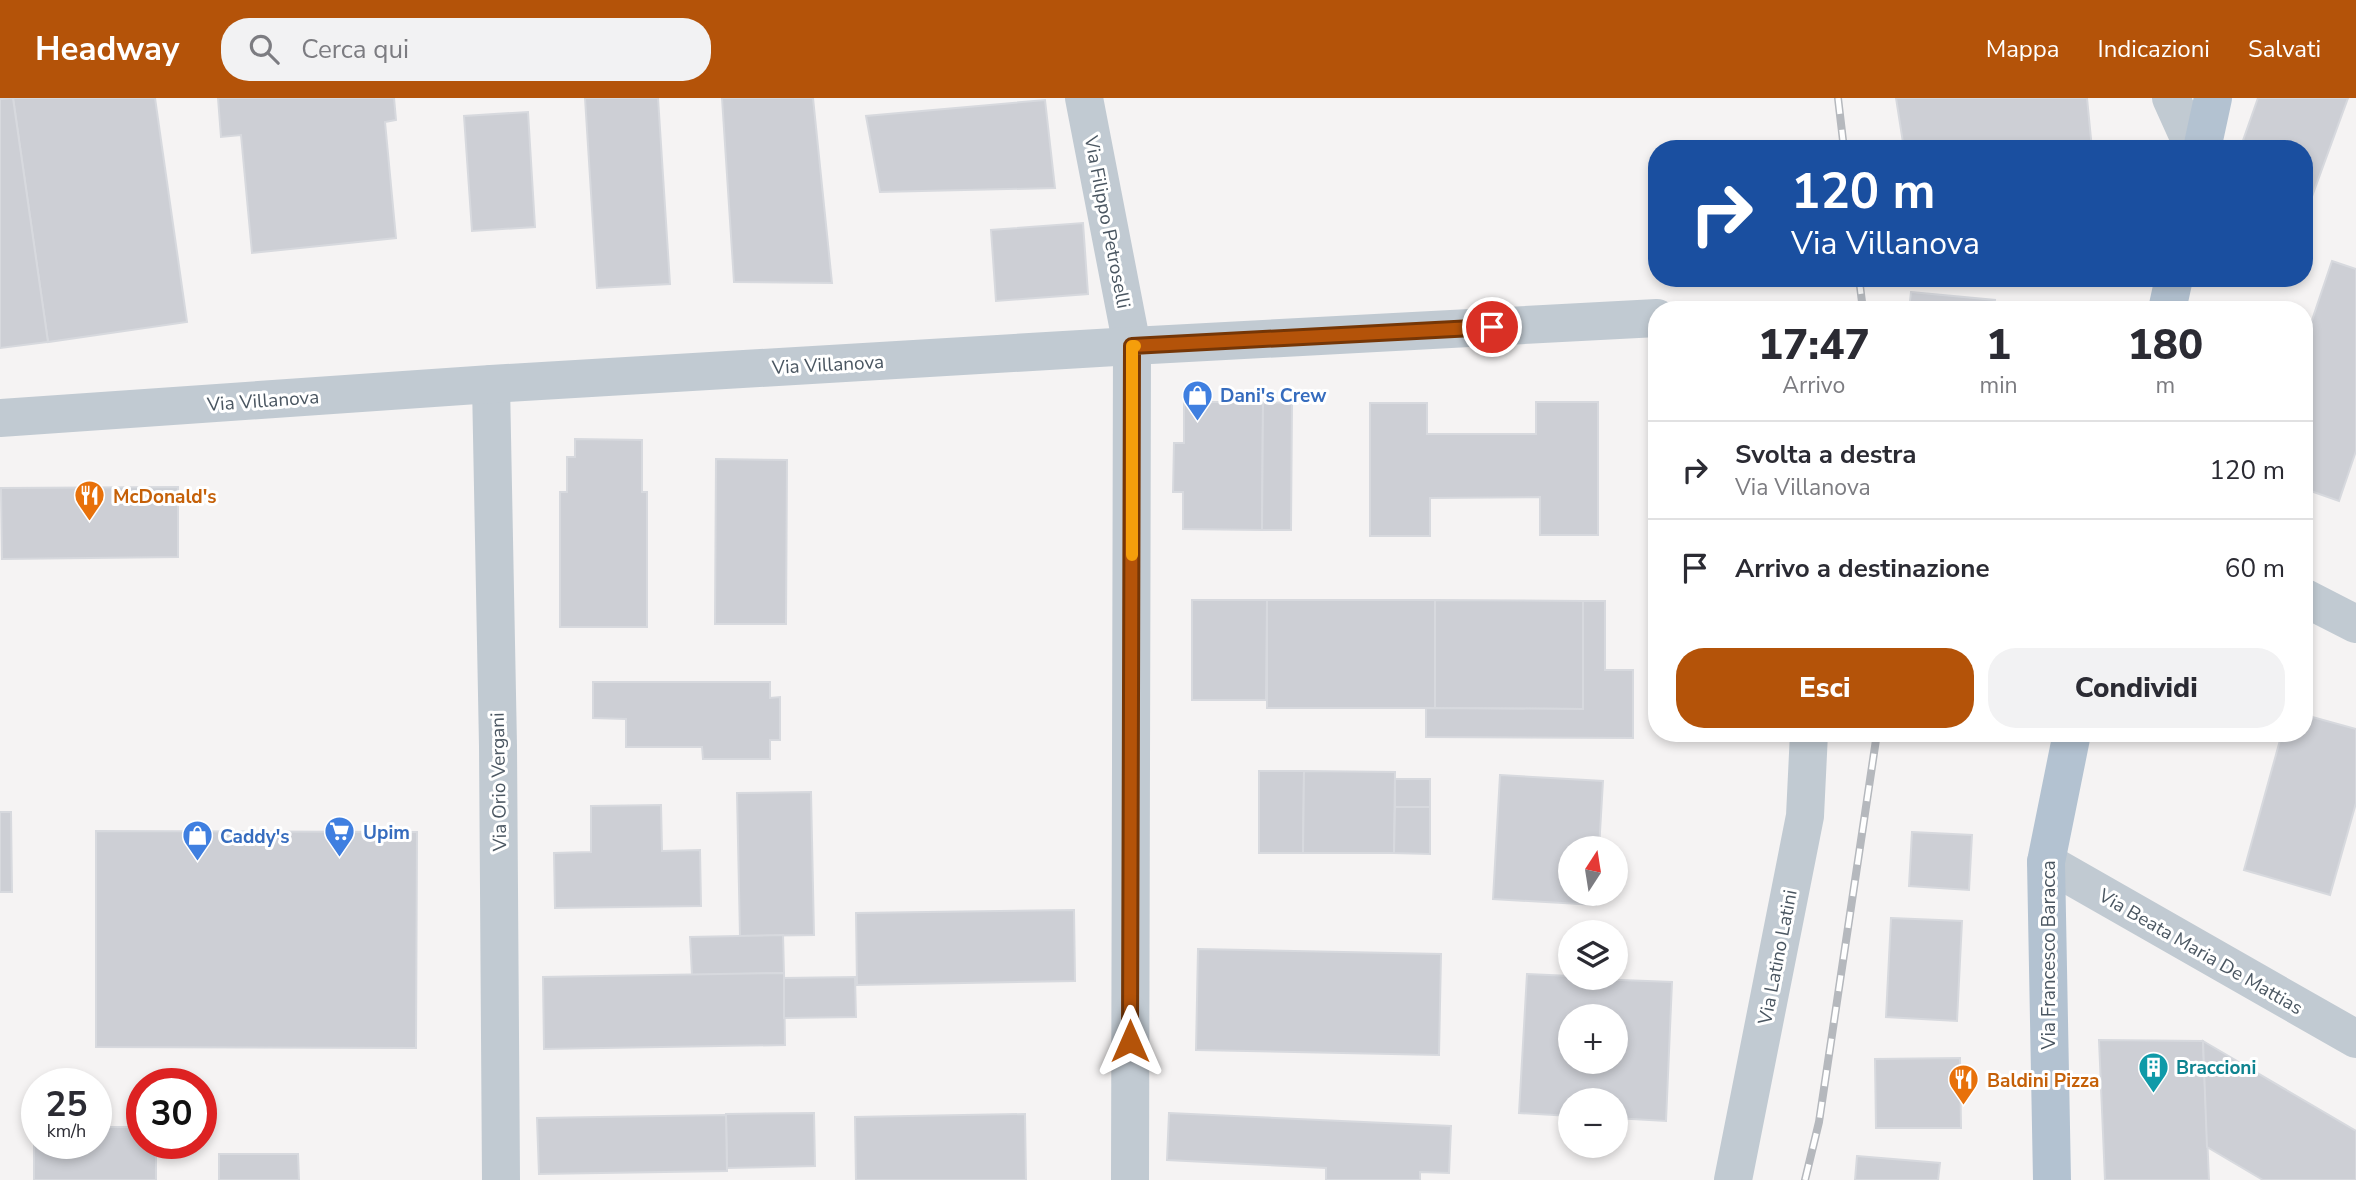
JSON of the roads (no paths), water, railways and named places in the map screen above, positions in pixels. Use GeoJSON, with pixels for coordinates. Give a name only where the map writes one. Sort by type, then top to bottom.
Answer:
{"type":"FeatureCollection","features":[{"type":"Feature","properties":{"kind":"main road"},"geometry":{"type":"LineString","coordinates":[[2204,140],[2213,98]]}},
{"type":"Feature","properties":{"kind":"main road","name":"Via Francesco Baracca"},"geometry":{"type":"LineString","coordinates":[[2052,1180],[2046,862],[2070,742]]}},
{"type":"Feature","properties":{"kind":"street","name":"Via Filippo Petroselli"},"geometry":{"type":"LineString","coordinates":[[1084,98],[1132,346],[1130,1180]]}},
{"type":"Feature","properties":{"kind":"street"},"geometry":{"type":"LineString","coordinates":[[2171,98],[2189,140]]}},
{"type":"Feature","properties":{"kind":"street","name":"Via Villanova"},"geometry":{"type":"LineString","coordinates":[[0,418],[492,384],[1648,318]]}},
{"type":"Feature","properties":{"kind":"street","name":"Via Orio Vergani"},"geometry":{"type":"LineString","coordinates":[[492,384],[501,1180]]}},
{"type":"Feature","properties":{"kind":"street"},"geometry":{"type":"LineString","coordinates":[[2313,602],[2356,624]]}},
{"type":"Feature","properties":{"kind":"street","name":"Via Latino Latini"},"geometry":{"type":"LineString","coordinates":[[1732,1180],[1805,816],[1809,742]]}},
{"type":"Feature","properties":{"kind":"street","name":"Via Beata Maria De Mattias"},"geometry":{"type":"LineString","coordinates":[[2046,862],[2356,1039]]}},
{"type":"Feature","properties":{"kind":"railway"},"geometry":{"type":"LineString","coordinates":[[1838,98],[1843,140]]}},
{"type":"Feature","properties":{"kind":"railway"},"geometry":{"type":"LineString","coordinates":[[1860,287],[1862,301]]}},
{"type":"Feature","properties":{"kind":"railway"},"geometry":{"type":"LineString","coordinates":[[1805,1180],[1819,1122],[1876,742]]}},
{"type":"Feature","properties":{"kind":"place","name":"Dani's Crew"},"geometry":{"type":"Point","coordinates":[1197,422]}},
{"type":"Feature","properties":{"kind":"place","name":"McDonald's"},"geometry":{"type":"Point","coordinates":[90,523]}},
{"type":"Feature","properties":{"kind":"place","name":"Upim"},"geometry":{"type":"Point","coordinates":[340,859]}},
{"type":"Feature","properties":{"kind":"place","name":"Caddy's"},"geometry":{"type":"Point","coordinates":[197,863]}},
{"type":"Feature","properties":{"kind":"place","name":"Braccioni"},"geometry":{"type":"Point","coordinates":[2153,1094]}},
{"type":"Feature","properties":{"kind":"place","name":"Baldini Pizza"},"geometry":{"type":"Point","coordinates":[1964,1107]}}]}
